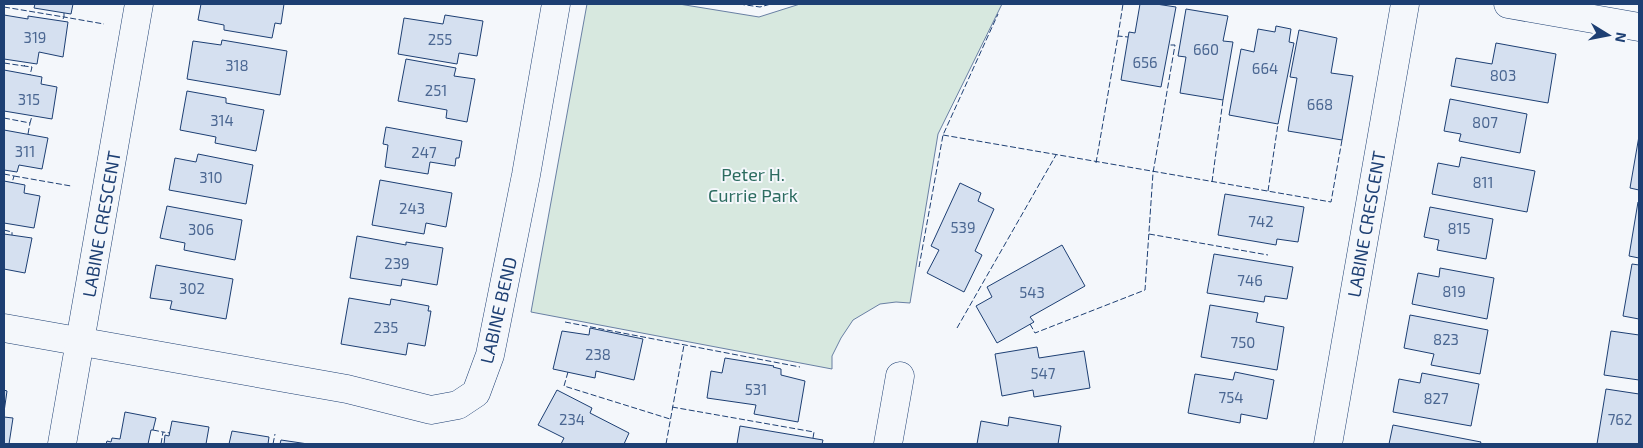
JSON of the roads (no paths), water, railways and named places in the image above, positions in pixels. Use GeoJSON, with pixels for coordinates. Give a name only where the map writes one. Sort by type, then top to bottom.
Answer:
{"type":"FeatureCollection","features":[{"type":"Feature","properties":{"kind":"street","name":"LABINE CRESCENT"},"geometry":{"type":"LineString","coordinates":[[62,444],[139,4]]}},
{"type":"Feature","properties":{"kind":"street","name":"LABINE BEND"},"geometry":{"type":"LineString","coordinates":[[4,328],[347,389],[431,410],[458,406],[476,393],[490,355],[526,175],[556,4]]}},
{"type":"Feature","properties":{"kind":"street","name":"LABINE CRESCENT"},"geometry":{"type":"LineString","coordinates":[[1328,444],[1405,4]]}},
{"type":"Feature","properties":{"kind":"street"},"geometry":{"type":"LineString","coordinates":[[1508,4],[1639,27]]}},
{"type":"Feature","properties":{"kind":"street"},"geometry":{"type":"LineString","coordinates":[[888,444],[900,376]]}},
{"type":"Feature","properties":{"kind":"park label","name":"Peter H. Currie Park"},"geometry":{"type":"Point","coordinates":[753,184]}}]}
